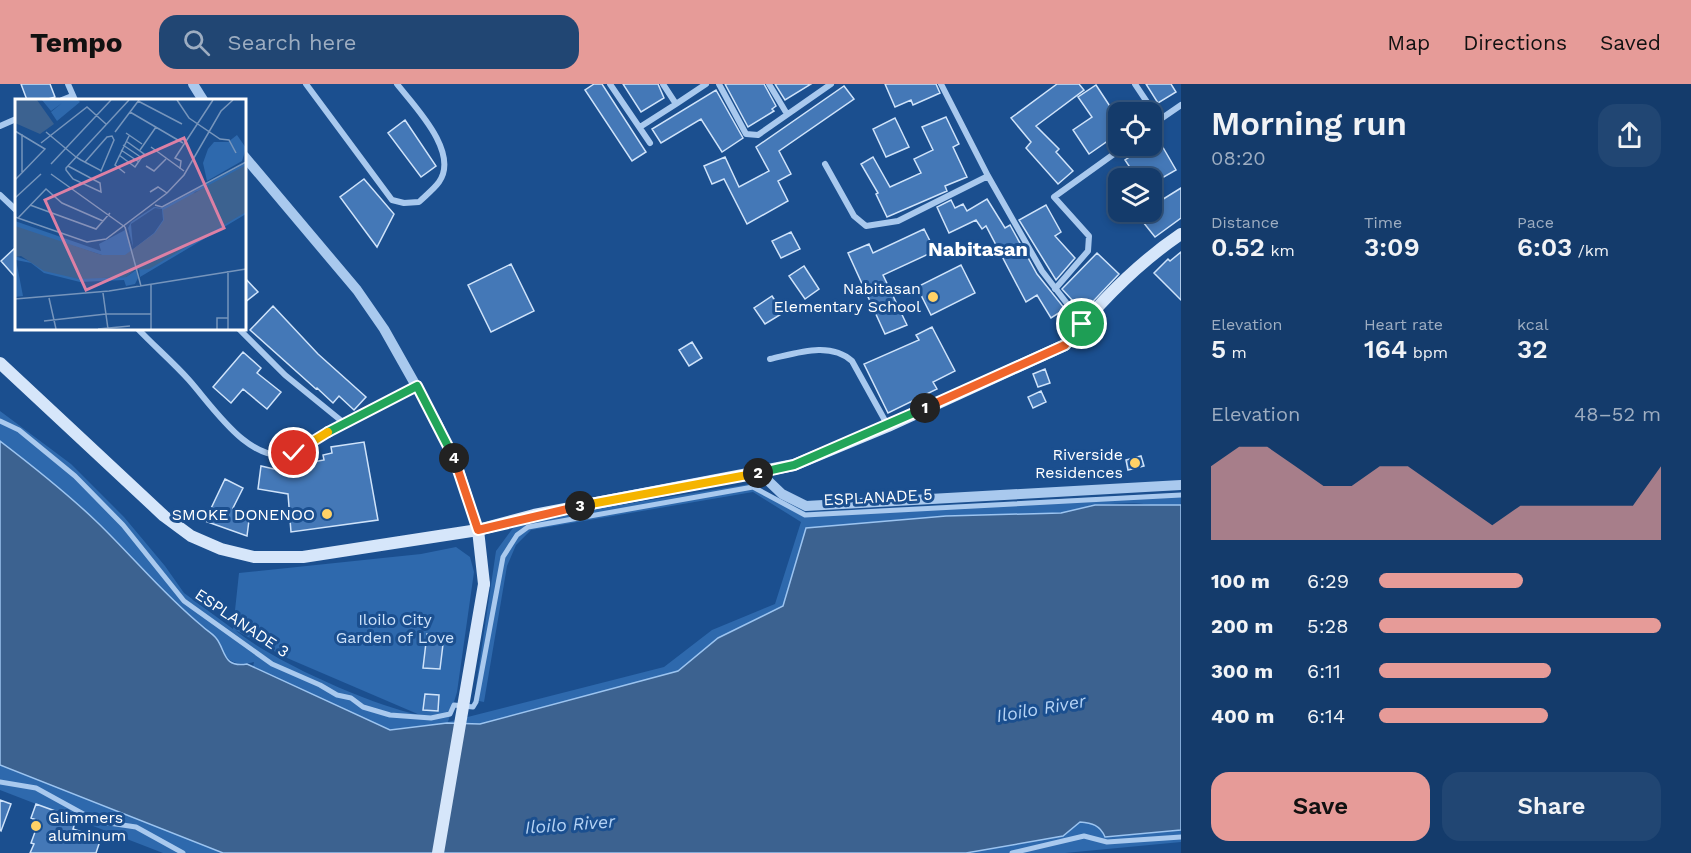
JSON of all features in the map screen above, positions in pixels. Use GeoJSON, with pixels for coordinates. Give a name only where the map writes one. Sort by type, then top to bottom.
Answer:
{"type":"FeatureCollection","features":[{"type":"Feature","properties":{"kind":"main road"},"geometry":{"type":"LineString","coordinates":[[0,363],[164,516],[191,536],[221,549],[254,557],[303,557],[478,530],[652,491],[794,465],[888,426],[1065,345],[1082,324],[1141,266],[1181,234]]}},
{"type":"Feature","properties":{"kind":"main road"},"geometry":{"type":"LineString","coordinates":[[438,853],[484,584],[478,530]]}},
{"type":"Feature","properties":{"kind":"street"},"geometry":{"type":"LineString","coordinates":[[68,84],[73,98]]}},
{"type":"Feature","properties":{"kind":"street"},"geometry":{"type":"LineString","coordinates":[[193,84],[201,99]]}},
{"type":"Feature","properties":{"kind":"street"},"geometry":{"type":"LineString","coordinates":[[306,84],[392,200],[404,203],[419,202],[441,181],[444,158],[439,140],[397,84]]}},
{"type":"Feature","properties":{"kind":"street"},"geometry":{"type":"LineString","coordinates":[[610,84],[650,143]]}},
{"type":"Feature","properties":{"kind":"street"},"geometry":{"type":"LineString","coordinates":[[663,84],[676,104]]}},
{"type":"Feature","properties":{"kind":"street"},"geometry":{"type":"LineString","coordinates":[[640,127],[706,84]]}},
{"type":"Feature","properties":{"kind":"street"},"geometry":{"type":"LineString","coordinates":[[719,84],[746,134],[758,135],[831,84]]}},
{"type":"Feature","properties":{"kind":"street"},"geometry":{"type":"LineString","coordinates":[[769,84],[787,114]]}},
{"type":"Feature","properties":{"kind":"street"},"geometry":{"type":"LineString","coordinates":[[814,84],[819,92]]}},
{"type":"Feature","properties":{"kind":"street"},"geometry":{"type":"LineString","coordinates":[[941,84],[988,176],[1042,271],[1082,324]]}},
{"type":"Feature","properties":{"kind":"street"},"geometry":{"type":"LineString","coordinates":[[1135,84],[1147,102]]}},
{"type":"Feature","properties":{"kind":"street"},"geometry":{"type":"LineString","coordinates":[[1162,118],[1181,105]]}},
{"type":"Feature","properties":{"kind":"street"},"geometry":{"type":"LineString","coordinates":[[0,126],[15,119]]}},
{"type":"Feature","properties":{"kind":"street"},"geometry":{"type":"LineString","coordinates":[[1055,289],[1088,252],[1089,236],[1054,197],[1111,156]]}},
{"type":"Feature","properties":{"kind":"street"},"geometry":{"type":"LineString","coordinates":[[246,158],[357,290],[384,329],[417,386],[458,467],[478,530]]}},
{"type":"Feature","properties":{"kind":"street"},"geometry":{"type":"LineString","coordinates":[[825,164],[854,216],[866,226],[898,221],[988,176]]}},
{"type":"Feature","properties":{"kind":"street"},"geometry":{"type":"LineString","coordinates":[[0,195],[15,206]]}},
{"type":"Feature","properties":{"kind":"street"},"geometry":{"type":"LineString","coordinates":[[139,330],[188,380],[220,419],[264,453],[278,456],[294,453],[344,423],[417,386]]}},
{"type":"Feature","properties":{"kind":"street"},"geometry":{"type":"LineString","coordinates":[[240,330],[285,375],[344,423]]}},
{"type":"Feature","properties":{"kind":"street"},"geometry":{"type":"LineString","coordinates":[[770,359],[819,350],[834,349],[844,353],[852,361],[888,426]]}},
{"type":"Feature","properties":{"kind":"street","name":"ESPLANADE 3"},"geometry":{"type":"LineString","coordinates":[[0,421],[19,430],[75,476],[123,525],[184,601],[272,664],[321,685],[337,695],[351,698],[363,707],[390,715],[431,718],[450,714],[454,705],[473,707]]}},
{"type":"Feature","properties":{"kind":"street"},"geometry":{"type":"LineString","coordinates":[[760,473],[782,494],[806,506],[1181,485]]}},
{"type":"Feature","properties":{"kind":"street","name":"ESPLANADE 5"},"geometry":{"type":"LineString","coordinates":[[473,707],[478,697],[503,557],[517,535],[528,527],[753,487],[805,515],[1181,495]]}},
{"type":"Feature","properties":{"kind":"street"},"geometry":{"type":"LineString","coordinates":[[0,782],[36,788],[87,816],[150,833],[183,853]]}},
{"type":"Feature","properties":{"kind":"street"},"geometry":{"type":"LineString","coordinates":[[1012,853],[1084,836],[1107,842],[1181,837]]}},
{"type":"Feature","properties":{"kind":"green space","name":"Iloilo City Garden of Love"},"geometry":{"type":"Polygon","coordinates":[[[0,411],[71,464],[124,517],[165,566],[184,593],[233,629],[239,573],[421,554],[456,547],[470,557],[474,572],[457,692],[448,722],[664,667],[712,630],[775,604],[801,522],[753,492],[531,530],[516,545],[507,566],[484,702],[474,700],[496,551],[513,528],[539,518],[750,484],[806,512],[1181,493],[1181,517],[1159,507],[1148,505],[1126,503],[1090,505],[1084,522],[929,595],[430,751],[252,671],[254,662],[240,664],[230,660],[222,651],[217,639],[210,643],[0,457],[0,411]],[[235,630],[273,655],[324,681],[376,702],[420,715],[287,658],[235,630]]]}},
{"type":"Feature","properties":{"kind":"green space"},"geometry":{"type":"Polygon","coordinates":[[[0,756],[231,853],[163,853],[0,790],[0,756]]]}},
{"type":"Feature","properties":{"kind":"green space"},"geometry":{"type":"Polygon","coordinates":[[[1181,812],[1181,842],[1065,853],[945,853],[1063,836],[1080,822],[1092,823],[1100,828],[1181,812]]]}},
{"type":"Feature","properties":{"kind":"water","name":"Iloilo River"},"geometry":{"type":"Polygon","coordinates":[[[0,441],[50,480],[98,523],[175,602],[215,636],[229,661],[239,665],[247,664],[390,730],[447,723],[480,724],[678,671],[718,638],[783,606],[806,528],[946,516],[1061,513],[1095,505],[1181,505],[1181,830],[1105,837],[1095,825],[1080,822],[1063,836],[966,853],[223,853],[0,765],[0,441]]]}},
{"type":"Feature","properties":{"kind":"building"},"geometry":{"type":"Polygon","coordinates":[[[21,84],[50,84],[55,97],[48,99],[27,99],[21,84]]]}},
{"type":"Feature","properties":{"kind":"building"},"geometry":{"type":"Polygon","coordinates":[[[594,84],[602,84],[646,152],[632,161],[585,90],[594,84]]]}},
{"type":"Feature","properties":{"kind":"building"},"geometry":{"type":"Polygon","coordinates":[[[623,84],[658,84],[664,98],[641,112],[623,84]]]}},
{"type":"Feature","properties":{"kind":"building"},"geometry":{"type":"Polygon","coordinates":[[[725,84],[764,84],[776,106],[772,109],[774,111],[748,127],[725,84]]]}},
{"type":"Feature","properties":{"kind":"building"},"geometry":{"type":"Polygon","coordinates":[[[775,84],[811,84],[785,100],[775,84]]]}},
{"type":"Feature","properties":{"kind":"building"},"geometry":{"type":"Polygon","coordinates":[[[885,84],[936,84],[940,93],[913,105],[911,100],[895,107],[885,84]]]}},
{"type":"Feature","properties":{"kind":"building"},"geometry":{"type":"Polygon","coordinates":[[[1057,84],[1079,84],[1084,90],[1036,126],[1059,149],[1056,152],[1073,171],[1058,184],[1026,148],[1031,142],[1011,118],[1057,84]]]}},
{"type":"Feature","properties":{"kind":"building"},"geometry":{"type":"Polygon","coordinates":[[[1146,84],[1171,84],[1176,92],[1157,102],[1146,84]]]}},
{"type":"Feature","properties":{"kind":"building"},"geometry":{"type":"Polygon","coordinates":[[[1096,85],[1108,103],[1108,141],[1089,154],[1073,130],[1092,117],[1078,97],[1096,85]]]}},
{"type":"Feature","properties":{"kind":"building"},"geometry":{"type":"Polygon","coordinates":[[[844,86],[854,99],[779,151],[791,174],[778,181],[788,201],[747,224],[724,179],[712,184],[704,166],[725,157],[739,187],[769,171],[756,147],[844,86]]]}},
{"type":"Feature","properties":{"kind":"building"},"geometry":{"type":"Polygon","coordinates":[[[716,90],[743,138],[722,152],[701,119],[661,143],[652,129],[716,90]]]}},
{"type":"Feature","properties":{"kind":"building"},"geometry":{"type":"Polygon","coordinates":[[[946,117],[959,144],[953,147],[967,177],[945,186],[947,191],[887,217],[876,194],[878,193],[861,164],[873,157],[890,187],[921,173],[914,159],[933,150],[922,127],[946,117]]]}},
{"type":"Feature","properties":{"kind":"building"},"geometry":{"type":"Polygon","coordinates":[[[895,118],[909,147],[886,157],[873,129],[895,118]]]}},
{"type":"Feature","properties":{"kind":"building"},"geometry":{"type":"Polygon","coordinates":[[[405,120],[436,166],[421,177],[388,133],[405,120]]]}},
{"type":"Feature","properties":{"kind":"building"},"geometry":{"type":"Polygon","coordinates":[[[1162,146],[1176,170],[1162,178],[1162,168],[1130,168],[1125,160],[1131,156],[1162,156],[1162,146]]]}},
{"type":"Feature","properties":{"kind":"building"},"geometry":{"type":"Polygon","coordinates":[[[364,179],[394,214],[377,247],[340,197],[364,179]]]}},
{"type":"Feature","properties":{"kind":"building"},"geometry":{"type":"Polygon","coordinates":[[[1181,188],[1181,218],[1155,237],[1143,222],[1162,222],[1162,200],[1181,188]]]}},
{"type":"Feature","properties":{"kind":"building"},"geometry":{"type":"Polygon","coordinates":[[[987,199],[1005,228],[1010,225],[1037,274],[1065,309],[1051,318],[1037,295],[1026,302],[986,226],[982,229],[976,220],[949,233],[937,207],[951,200],[955,208],[963,204],[967,211],[987,199]]]}},
{"type":"Feature","properties":{"kind":"building"},"geometry":{"type":"Polygon","coordinates":[[[1046,205],[1061,232],[1055,236],[1075,258],[1056,280],[1019,220],[1046,205]]]}},
{"type":"Feature","properties":{"kind":"building"},"geometry":{"type":"Polygon","coordinates":[[[924,229],[935,251],[883,275],[907,325],[885,334],[848,253],[869,244],[873,253],[924,229]]]}},
{"type":"Feature","properties":{"kind":"building"},"geometry":{"type":"Polygon","coordinates":[[[791,232],[800,249],[781,258],[772,241],[791,232]]]}},
{"type":"Feature","properties":{"kind":"building"},"geometry":{"type":"Polygon","coordinates":[[[15,248],[15,277],[1,261],[15,248]]]}},
{"type":"Feature","properties":{"kind":"building"},"geometry":{"type":"Polygon","coordinates":[[[1181,252],[1181,300],[1154,273],[1168,259],[1170,261],[1181,252]]]}},
{"type":"Feature","properties":{"kind":"building"},"geometry":{"type":"Polygon","coordinates":[[[1097,253],[1119,274],[1083,312],[1062,289],[1097,253]]]}},
{"type":"Feature","properties":{"kind":"building"},"geometry":{"type":"Polygon","coordinates":[[[511,264],[534,311],[491,332],[468,285],[511,264]]]}},
{"type":"Feature","properties":{"kind":"building"},"geometry":{"type":"Polygon","coordinates":[[[961,265],[975,293],[931,315],[917,287],[961,265]]]}},
{"type":"Feature","properties":{"kind":"building"},"geometry":{"type":"Polygon","coordinates":[[[804,266],[819,289],[805,299],[789,276],[804,266]]]}},
{"type":"Feature","properties":{"kind":"building"},"geometry":{"type":"Polygon","coordinates":[[[246,279],[258,292],[246,301],[246,279]]]}},
{"type":"Feature","properties":{"kind":"building"},"geometry":{"type":"Polygon","coordinates":[[[772,296],[783,313],[765,324],[754,308],[772,296]]]}},
{"type":"Feature","properties":{"kind":"building"},"geometry":{"type":"Polygon","coordinates":[[[273,306],[318,354],[366,397],[354,410],[339,396],[333,403],[250,330],[273,306]]]}},
{"type":"Feature","properties":{"kind":"building"},"geometry":{"type":"Polygon","coordinates":[[[932,327],[955,371],[933,382],[937,389],[888,413],[864,364],[919,340],[916,335],[932,327]]]}},
{"type":"Feature","properties":{"kind":"building"},"geometry":{"type":"Polygon","coordinates":[[[692,342],[702,358],[689,366],[679,350],[692,342]]]}},
{"type":"Feature","properties":{"kind":"building"},"geometry":{"type":"Polygon","coordinates":[[[243,352],[261,368],[257,373],[281,392],[267,409],[243,389],[231,403],[213,387],[243,352]]]}},
{"type":"Feature","properties":{"kind":"building"},"geometry":{"type":"Polygon","coordinates":[[[1045,369],[1050,383],[1038,387],[1033,374],[1045,369]]]}},
{"type":"Feature","properties":{"kind":"building"},"geometry":{"type":"Polygon","coordinates":[[[1041,391],[1046,402],[1033,408],[1028,397],[1041,391]]]}},
{"type":"Feature","properties":{"kind":"building"},"geometry":{"type":"Polygon","coordinates":[[[364,442],[378,520],[291,532],[288,494],[258,489],[261,466],[274,469],[324,460],[323,455],[332,453],[331,447],[364,442]]]}},
{"type":"Feature","properties":{"kind":"building","name":"Riverside Residences"},"geometry":{"type":"Polygon","coordinates":[[[1141,456],[1144,466],[1128,470],[1126,460],[1141,456]]]}},
{"type":"Feature","properties":{"kind":"building"},"geometry":{"type":"Polygon","coordinates":[[[225,479],[243,488],[233,508],[250,512],[247,536],[205,521],[225,479]]]}},
{"type":"Feature","properties":{"kind":"building"},"geometry":{"type":"Polygon","coordinates":[[[427,634],[444,636],[440,669],[423,668],[427,634]]]}},
{"type":"Feature","properties":{"kind":"building"},"geometry":{"type":"Polygon","coordinates":[[[425,694],[439,695],[438,711],[423,710],[425,694]]]}},
{"type":"Feature","properties":{"kind":"building"},"geometry":{"type":"Polygon","coordinates":[[[0,800],[11,804],[1,831],[0,830],[0,800]]]}},
{"type":"Feature","properties":{"kind":"building"},"geometry":{"type":"Polygon","coordinates":[[[36,804],[58,812],[56,816],[75,823],[73,829],[101,838],[96,853],[30,853],[39,821],[31,818],[36,804]]]}},
{"type":"Feature","properties":{"kind":"place","name":"Nabitasan Elementary School"},"geometry":{"type":"Point","coordinates":[933,297]}},
{"type":"Feature","properties":{"kind":"place","name":"Riverside Residences"},"geometry":{"type":"Point","coordinates":[1135,463]}},
{"type":"Feature","properties":{"kind":"place","name":"SMOKE DONENOO"},"geometry":{"type":"Point","coordinates":[327,514]}},
{"type":"Feature","properties":{"kind":"place","name":"Glimmers aluminum"},"geometry":{"type":"Point","coordinates":[36,826]}},
{"type":"Feature","properties":{"kind":"district","name":"Nabitasan"},"geometry":{"type":"Point","coordinates":[978,249]}},
{"type":"Feature","properties":{"kind":"route"},"geometry":{"type":"LineString","coordinates":[[294,453],[344,423],[417,386],[458,467],[478,530],[534,515],[794,465],[888,426],[1065,345],[1082,324]]}}]}
